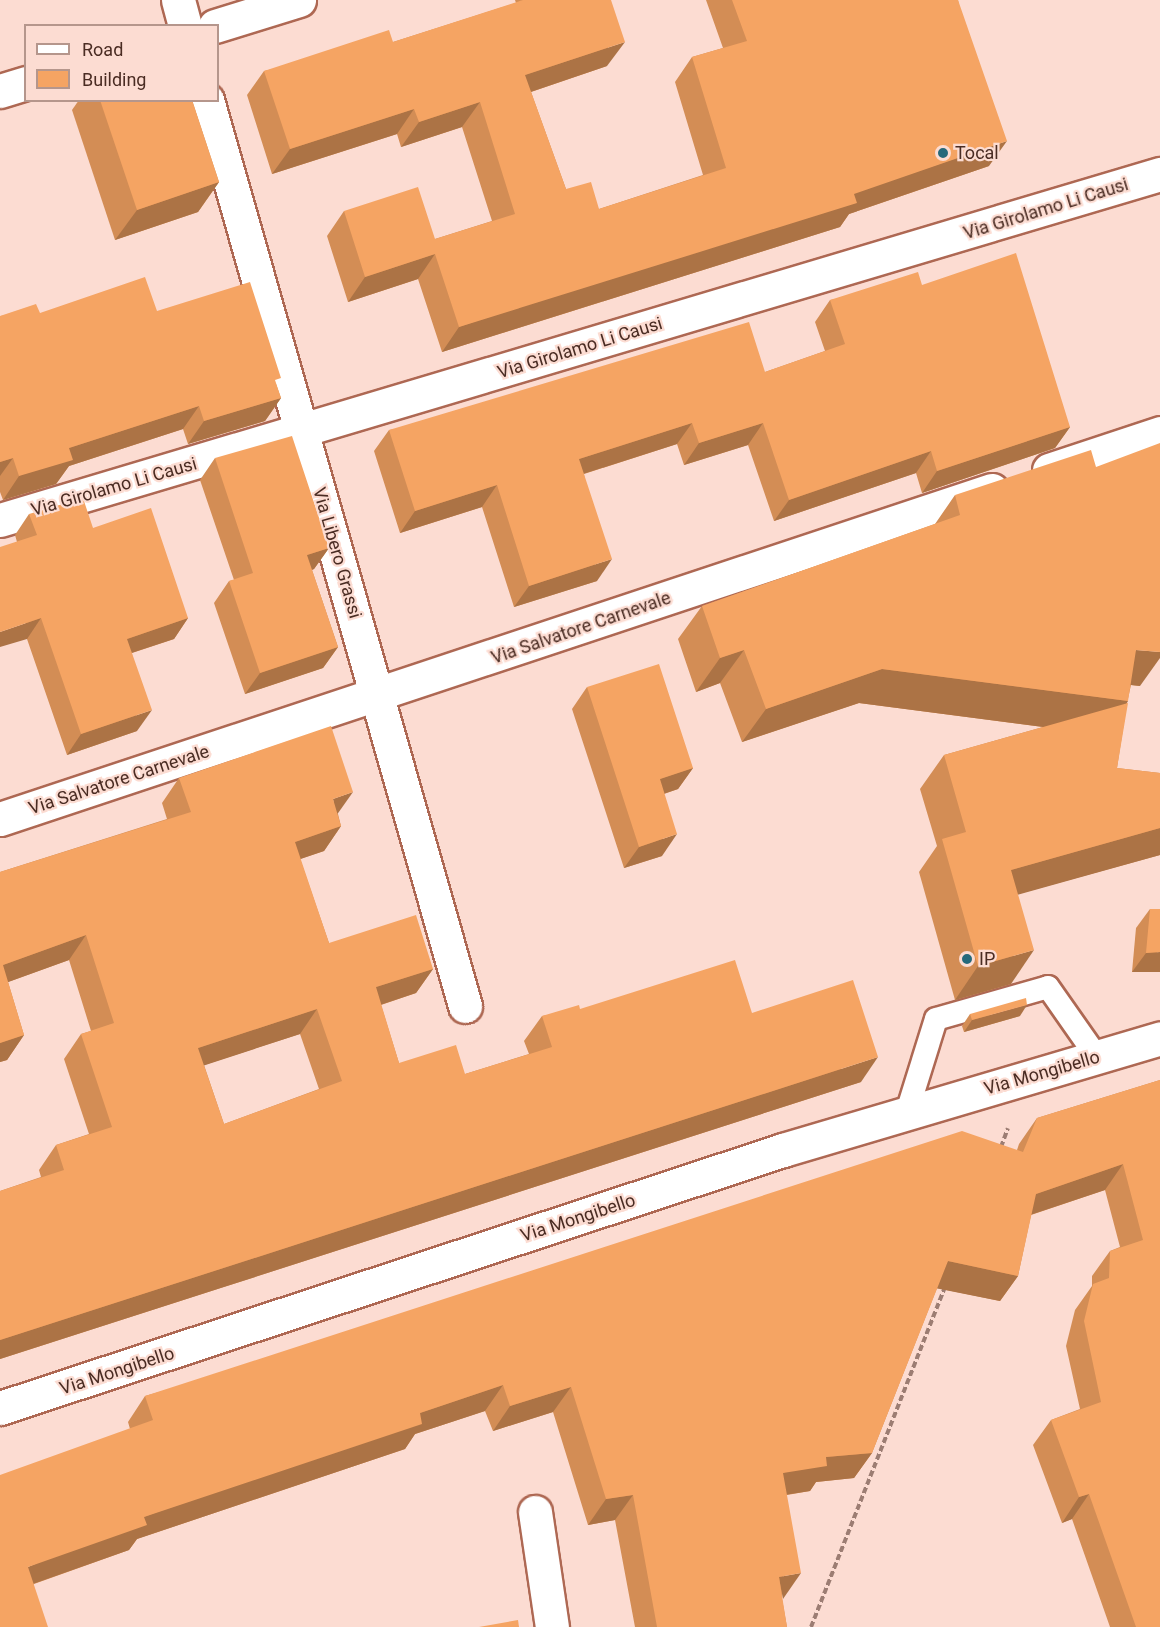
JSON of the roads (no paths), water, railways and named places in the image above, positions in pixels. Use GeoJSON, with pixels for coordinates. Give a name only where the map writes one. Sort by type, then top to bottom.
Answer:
{"type":"FeatureCollection","features":[{"type":"Feature","properties":{"kind":"street"},"geometry":{"type":"LineString","coordinates":[[178,0],[184,24]]}},
{"type":"Feature","properties":{"kind":"street"},"geometry":{"type":"LineString","coordinates":[[219,25],[299,0]]}},
{"type":"Feature","properties":{"kind":"street"},"geometry":{"type":"LineString","coordinates":[[0,91],[24,84]]}},
{"type":"Feature","properties":{"kind":"street","name":"Via Libero Grassi"},"geometry":{"type":"LineString","coordinates":[[208,102],[465,1006]]}},
{"type":"Feature","properties":{"kind":"street","name":"Via Girolamo Li Causi"},"geometry":{"type":"LineString","coordinates":[[0,520],[302,432],[1160,174]]}},
{"type":"Feature","properties":{"kind":"street","name":"Via Salvatore Carnevale"},"geometry":{"type":"LineString","coordinates":[[0,819],[378,696],[1160,433]]}},
{"type":"Feature","properties":{"kind":"street","name":"Via Mongibello"},"geometry":{"type":"LineString","coordinates":[[0,1408],[907,1112],[1160,1038]]}},
{"type":"Feature","properties":{"kind":"street"},"geometry":{"type":"LineString","coordinates":[[535,1512],[552,1627]]}},
{"type":"Feature","properties":{"kind":"lane"},"geometry":{"type":"LineString","coordinates":[[907,1112],[936,1019],[1048,987],[1097,1057]]}},
{"type":"Feature","properties":{"kind":"place","name":"Tocal"},"geometry":{"type":"Point","coordinates":[943,153]}},
{"type":"Feature","properties":{"kind":"place","name":"IP"},"geometry":{"type":"Point","coordinates":[967,959]}}]}
